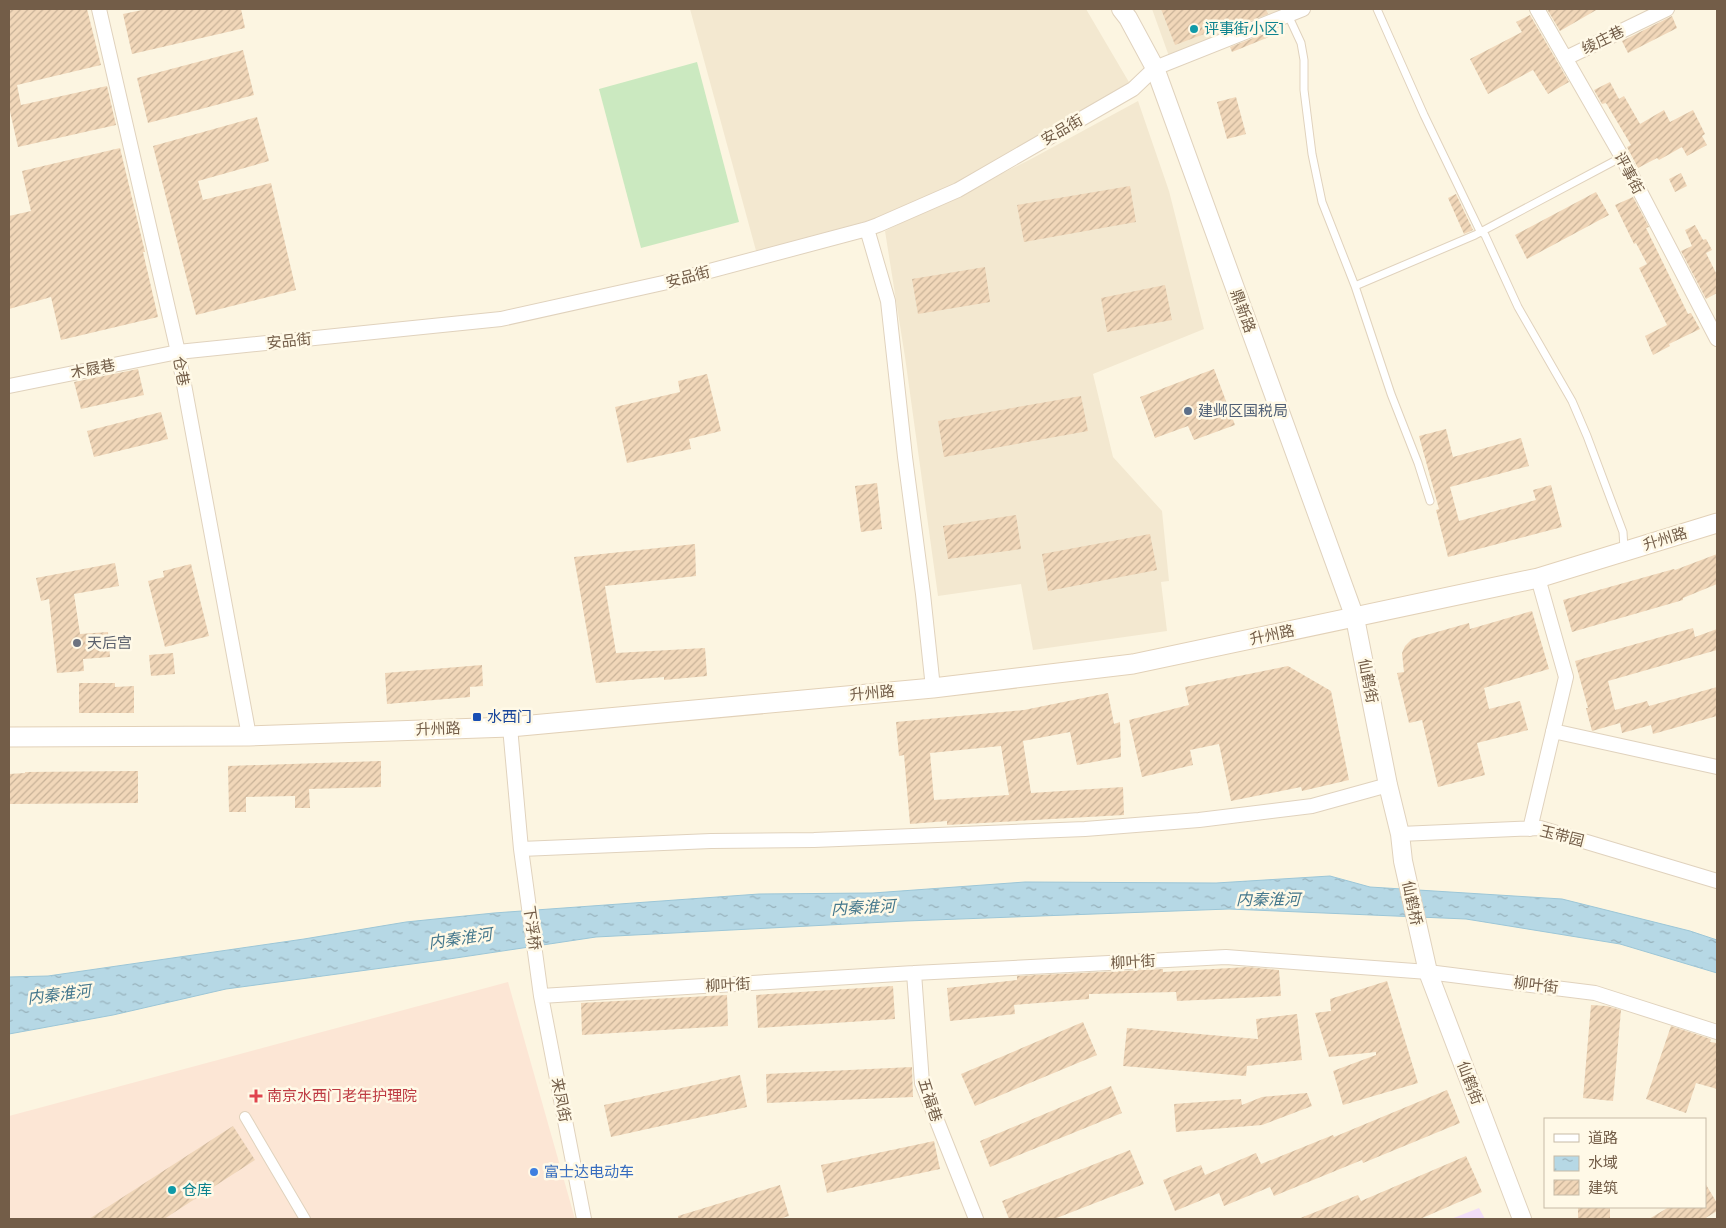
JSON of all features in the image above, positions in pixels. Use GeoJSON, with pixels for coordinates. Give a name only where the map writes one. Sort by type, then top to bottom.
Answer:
{"type":"FeatureCollection","features":[{"type":"Feature","properties":{"kind":"main road","name":"升州路"},"geometry":{"type":"LineString","coordinates":[[9,737],[249,736],[510,727],[933,688],[1133,664],[1538,578],[1717,523]]}},
{"type":"Feature","properties":{"kind":"street","name":"仓巷"},"geometry":{"type":"LineString","coordinates":[[99,9],[178,352],[249,736]]}},
{"type":"Feature","properties":{"kind":"street","name":"鼎新路"},"geometry":{"type":"LineString","coordinates":[[1120,9],[1128,18],[1154,68],[1355,618]]}},
{"type":"Feature","properties":{"kind":"street"},"geometry":{"type":"LineString","coordinates":[[1154,68],[1303,9]]}},
{"type":"Feature","properties":{"kind":"street","name":"评事街"},"geometry":{"type":"LineString","coordinates":[[1537,9],[1622,157],[1717,339]]}},
{"type":"Feature","properties":{"kind":"street","name":"绫庄巷"},"geometry":{"type":"LineString","coordinates":[[1566,58],[1667,9]]}},
{"type":"Feature","properties":{"kind":"street","name":"安品街"},"geometry":{"type":"LineString","coordinates":[[178,352],[501,320],[672,282],[867,229],[958,190],[1133,89],[1154,68]]}},
{"type":"Feature","properties":{"kind":"street"},"geometry":{"type":"LineString","coordinates":[[867,229],[888,301],[933,688]]}},
{"type":"Feature","properties":{"kind":"street","name":"木屐巷"},"geometry":{"type":"LineString","coordinates":[[9,386],[178,352]]}},
{"type":"Feature","properties":{"kind":"street"},"geometry":{"type":"LineString","coordinates":[[1530,829],[1566,677],[1538,578]]}},
{"type":"Feature","properties":{"kind":"street","name":"仙鹤街"},"geometry":{"type":"LineString","coordinates":[[1355,618],[1388,785],[1400,834],[1403,862]]}},
{"type":"Feature","properties":{"kind":"street"},"geometry":{"type":"LineString","coordinates":[[510,727],[521,849],[711,841],[814,840],[1085,830],[1198,820],[1312,806],[1388,785]]}},
{"type":"Feature","properties":{"kind":"street"},"geometry":{"type":"LineString","coordinates":[[1553,731],[1717,766]]}},
{"type":"Feature","properties":{"kind":"street","name":"玉带园"},"geometry":{"type":"LineString","coordinates":[[1400,834],[1540,828],[1717,881]]}},
{"type":"Feature","properties":{"kind":"street","name":"下浮桥"},"geometry":{"type":"LineString","coordinates":[[521,849],[539,981]]}},
{"type":"Feature","properties":{"kind":"street","name":"仙鹤桥"},"geometry":{"type":"LineString","coordinates":[[1403,862],[1422,945]]}},
{"type":"Feature","properties":{"kind":"street","name":"仙鹤街"},"geometry":{"type":"LineString","coordinates":[[1422,945],[1428,972],[1522,1219]]}},
{"type":"Feature","properties":{"kind":"street","name":"柳叶街"},"geometry":{"type":"LineString","coordinates":[[541,996],[1226,957],[1428,972],[1595,993],[1717,1032]]}},
{"type":"Feature","properties":{"kind":"street","name":"五福巷"},"geometry":{"type":"LineString","coordinates":[[914,974],[922,1083],[976,1219]]}},
{"type":"Feature","properties":{"kind":"street","name":"来凤街"},"geometry":{"type":"LineString","coordinates":[[539,981],[584,1219]]}},
{"type":"Feature","properties":{"kind":"street"},"geometry":{"type":"LineString","coordinates":[[245,1117],[305,1219]]}},
{"type":"Feature","properties":{"kind":"lane"},"geometry":{"type":"LineString","coordinates":[[1377,9],[1424,115],[1481,232],[1485,235],[1518,307],[1572,401],[1623,532],[1624,552]]}},
{"type":"Feature","properties":{"kind":"lane"},"geometry":{"type":"LineString","coordinates":[[1288,15],[1301,43],[1304,60],[1304,90],[1312,154],[1322,202],[1355,286],[1391,394],[1418,463],[1430,501]]}},
{"type":"Feature","properties":{"kind":"lane"},"geometry":{"type":"LineString","coordinates":[[1355,286],[1481,232],[1622,157]]}},
{"type":"Feature","properties":{"kind":"shaded area"},"geometry":{"type":"Polygon","coordinates":[[[690,9],[1086,9],[1133,89],[958,190],[758,258],[690,9]]]}},
{"type":"Feature","properties":{"kind":"shaded area"},"geometry":{"type":"Polygon","coordinates":[[[1152,9],[1295,9],[1170,59],[1152,9]]]}},
{"type":"Feature","properties":{"kind":"shaded area"},"geometry":{"type":"Polygon","coordinates":[[[1138,101],[1169,191],[1204,329],[1093,374],[1113,457],[1162,511],[1169,581],[1161,582],[1167,631],[1033,650],[1021,584],[938,596],[905,357],[885,231],[1031,159],[1138,101]]]}},
{"type":"Feature","properties":{"kind":"shaded area"},"geometry":{"type":"Polygon","coordinates":[[[508,982],[575,1219],[9,1219],[9,1116],[508,982]]]}},
{"type":"Feature","properties":{"kind":"shaded area"},"geometry":{"type":"Polygon","coordinates":[[[1479,1208],[1485,1219],[1451,1219],[1479,1208]]]}},
{"type":"Feature","properties":{"kind":"green space"},"geometry":{"type":"Polygon","coordinates":[[[697,62],[739,222],[641,248],[599,89],[697,62]]]}},
{"type":"Feature","properties":{"kind":"water","name":"内秦淮河"},"geometry":{"type":"Polygon","coordinates":[[[1330,876],[1370,887],[1562,899],[1690,931],[1717,940],[1717,973],[1620,944],[1466,919],[1229,909],[906,921],[596,937],[226,989],[113,1015],[9,1034],[9,977],[48,976],[304,939],[406,922],[494,913],[759,894],[873,893],[1025,882],[1216,883],[1330,876]]]}},
{"type":"Feature","properties":{"kind":"building"},"geometry":{"type":"Polygon","coordinates":[[[9,9],[87,9],[101,65],[17,85],[21,105],[107,86],[116,125],[18,147],[9,107],[9,9]]]}},
{"type":"Feature","properties":{"kind":"building"},"geometry":{"type":"Polygon","coordinates":[[[147,9],[241,9],[245,28],[132,54],[123,14],[147,9]]]}},
{"type":"Feature","properties":{"kind":"building","name":"评事街小区1"},"geometry":{"type":"Polygon","coordinates":[[[1161,9],[1266,9],[1268,14],[1224,31],[1223,27],[1175,45],[1161,9]]]}},
{"type":"Feature","properties":{"kind":"building"},"geometry":{"type":"Polygon","coordinates":[[[1547,9],[1598,9],[1560,31],[1547,9]]]}},
{"type":"Feature","properties":{"kind":"building"},"geometry":{"type":"Polygon","coordinates":[[[1530,15],[1569,82],[1548,94],[1533,70],[1488,94],[1470,59],[1522,32],[1516,22],[1530,15]]]}},
{"type":"Feature","properties":{"kind":"building"},"geometry":{"type":"Polygon","coordinates":[[[1672,16],[1677,28],[1628,53],[1622,41],[1672,16]]]}},
{"type":"Feature","properties":{"kind":"building"},"geometry":{"type":"Polygon","coordinates":[[[1274,30],[1276,34],[1232,52],[1230,47],[1274,30]]]}},
{"type":"Feature","properties":{"kind":"building"},"geometry":{"type":"Polygon","coordinates":[[[243,50],[254,95],[148,123],[137,78],[243,50]]]}},
{"type":"Feature","properties":{"kind":"building"},"geometry":{"type":"Polygon","coordinates":[[[1610,82],[1619,99],[1624,96],[1640,124],[1664,110],[1670,122],[1693,110],[1705,134],[1702,136],[1707,145],[1687,156],[1682,147],[1659,160],[1657,158],[1638,168],[1627,147],[1631,145],[1606,103],[1602,104],[1594,90],[1610,82]]]}},
{"type":"Feature","properties":{"kind":"building"},"geometry":{"type":"Polygon","coordinates":[[[1236,97],[1246,134],[1227,139],[1217,102],[1236,97]]]}},
{"type":"Feature","properties":{"kind":"building"},"geometry":{"type":"Polygon","coordinates":[[[257,117],[269,161],[198,181],[203,200],[271,183],[296,290],[196,315],[153,146],[257,117]]]}},
{"type":"Feature","properties":{"kind":"building"},"geometry":{"type":"Polygon","coordinates":[[[120,148],[145,252],[143,252],[158,317],[61,340],[51,297],[9,309],[9,216],[31,211],[22,171],[120,148]]]}},
{"type":"Feature","properties":{"kind":"building"},"geometry":{"type":"Polygon","coordinates":[[[1681,173],[1687,186],[1675,192],[1669,179],[1681,173]]]}},
{"type":"Feature","properties":{"kind":"building"},"geometry":{"type":"Polygon","coordinates":[[[1130,186],[1136,222],[1024,242],[1017,205],[1130,186]]]}},
{"type":"Feature","properties":{"kind":"building"},"geometry":{"type":"Polygon","coordinates":[[[1596,192],[1609,215],[1527,259],[1515,235],[1596,192]]]}},
{"type":"Feature","properties":{"kind":"building"},"geometry":{"type":"Polygon","coordinates":[[[1456,194],[1473,230],[1464,234],[1448,198],[1456,194]]]}},
{"type":"Feature","properties":{"kind":"building"},"geometry":{"type":"Polygon","coordinates":[[[1633,197],[1649,227],[1646,228],[1688,314],[1691,313],[1700,329],[1669,344],[1670,346],[1653,355],[1645,336],[1667,325],[1639,268],[1647,264],[1636,243],[1634,244],[1615,205],[1633,197]]]}},
{"type":"Feature","properties":{"kind":"building"},"geometry":{"type":"Polygon","coordinates":[[[1695,225],[1703,240],[1706,239],[1712,250],[1706,253],[1717,275],[1717,293],[1706,299],[1681,251],[1692,246],[1685,230],[1695,225]]]}},
{"type":"Feature","properties":{"kind":"building"},"geometry":{"type":"Polygon","coordinates":[[[985,267],[990,302],[918,314],[912,279],[985,267]]]}},
{"type":"Feature","properties":{"kind":"building"},"geometry":{"type":"Polygon","coordinates":[[[1165,285],[1172,320],[1107,332],[1101,298],[1165,285]]]}},
{"type":"Feature","properties":{"kind":"building"},"geometry":{"type":"Polygon","coordinates":[[[138,369],[144,395],[81,409],[74,382],[138,369]]]}},
{"type":"Feature","properties":{"kind":"building","name":"建邺区国税局"},"geometry":{"type":"Polygon","coordinates":[[[1214,369],[1235,425],[1194,440],[1188,426],[1155,438],[1140,397],[1214,369]]]}},
{"type":"Feature","properties":{"kind":"building"},"geometry":{"type":"Polygon","coordinates":[[[707,374],[721,431],[689,439],[691,449],[627,463],[615,407],[680,392],[678,381],[707,374]]]}},
{"type":"Feature","properties":{"kind":"building"},"geometry":{"type":"Polygon","coordinates":[[[1081,396],[1088,431],[944,457],[938,421],[1081,396]]]}},
{"type":"Feature","properties":{"kind":"building"},"geometry":{"type":"Polygon","coordinates":[[[161,412],[168,439],[94,457],[87,431],[161,412]]]}},
{"type":"Feature","properties":{"kind":"building"},"geometry":{"type":"Polygon","coordinates":[[[1446,429],[1453,457],[1521,438],[1529,466],[1450,487],[1459,521],[1536,500],[1533,490],[1551,485],[1562,527],[1448,557],[1436,510],[1439,509],[1419,436],[1446,429]]]}},
{"type":"Feature","properties":{"kind":"building"},"geometry":{"type":"Polygon","coordinates":[[[877,483],[882,529],[861,532],[855,486],[877,483]]]}},
{"type":"Feature","properties":{"kind":"building"},"geometry":{"type":"Polygon","coordinates":[[[1016,515],[1021,549],[948,559],[943,526],[1016,515]]]}},
{"type":"Feature","properties":{"kind":"building"},"geometry":{"type":"Polygon","coordinates":[[[1150,534],[1157,570],[1048,591],[1042,554],[1150,534]]]}},
{"type":"Feature","properties":{"kind":"building"},"geometry":{"type":"Polygon","coordinates":[[[695,544],[696,576],[605,586],[616,653],[705,648],[707,676],[664,680],[664,677],[596,683],[574,557],[695,544]]]}},
{"type":"Feature","properties":{"kind":"building"},"geometry":{"type":"Polygon","coordinates":[[[1717,554],[1717,584],[1683,598],[1683,600],[1572,632],[1563,600],[1675,570],[1717,554]]]}},
{"type":"Feature","properties":{"kind":"building"},"geometry":{"type":"Polygon","coordinates":[[[115,563],[119,586],[74,594],[80,634],[108,632],[110,657],[83,659],[84,671],[57,673],[49,599],[41,601],[36,578],[115,563]]]}},
{"type":"Feature","properties":{"kind":"building"},"geometry":{"type":"Polygon","coordinates":[[[191,564],[209,636],[165,647],[148,581],[164,577],[163,571],[191,564]]]}},
{"type":"Feature","properties":{"kind":"building"},"geometry":{"type":"Polygon","coordinates":[[[1532,611],[1549,669],[1484,688],[1489,709],[1520,701],[1528,730],[1477,743],[1485,775],[1438,787],[1422,720],[1409,723],[1397,673],[1404,672],[1402,653],[1405,646],[1412,639],[1469,623],[1470,629],[1532,611]]]}},
{"type":"Feature","properties":{"kind":"building"},"geometry":{"type":"Polygon","coordinates":[[[1693,628],[1695,637],[1717,629],[1717,650],[1608,681],[1615,710],[1647,701],[1649,706],[1717,687],[1717,716],[1653,734],[1651,725],[1622,733],[1620,723],[1592,731],[1586,708],[1588,708],[1575,661],[1693,628]]]}},
{"type":"Feature","properties":{"kind":"building"},"geometry":{"type":"Polygon","coordinates":[[[173,653],[175,674],[151,676],[149,655],[173,653]]]}},
{"type":"Feature","properties":{"kind":"building"},"geometry":{"type":"Polygon","coordinates":[[[482,665],[483,686],[470,687],[470,697],[387,704],[385,673],[482,665]]]}},
{"type":"Feature","properties":{"kind":"building"},"geometry":{"type":"Polygon","coordinates":[[[1288,666],[1331,691],[1349,780],[1302,791],[1301,787],[1231,801],[1219,744],[1190,750],[1193,765],[1142,777],[1129,720],[1189,705],[1185,687],[1288,666]]]}},
{"type":"Feature","properties":{"kind":"building"},"geometry":{"type":"Polygon","coordinates":[[[79,683],[115,683],[115,687],[134,686],[134,713],[79,713],[79,683]]]}},
{"type":"Feature","properties":{"kind":"building"},"geometry":{"type":"Polygon","coordinates":[[[1108,693],[1114,724],[1120,722],[1121,757],[1077,765],[1070,732],[1023,741],[1031,793],[1123,787],[1124,815],[947,825],[947,821],[910,824],[904,755],[899,756],[896,722],[1024,710],[1108,693]],[[1001,746],[930,753],[934,800],[1009,795],[1001,746]]]}},
{"type":"Feature","properties":{"kind":"building"},"geometry":{"type":"Polygon","coordinates":[[[381,761],[381,787],[309,789],[310,808],[295,808],[295,796],[246,797],[246,812],[229,812],[228,766],[381,761]]]}},
{"type":"Feature","properties":{"kind":"building"},"geometry":{"type":"Polygon","coordinates":[[[138,771],[138,803],[9,804],[9,774],[25,772],[138,771]]]}},
{"type":"Feature","properties":{"kind":"building"},"geometry":{"type":"Polygon","coordinates":[[[1248,967],[1279,970],[1281,996],[1177,1001],[1176,992],[1089,994],[1089,999],[1014,1005],[1015,1014],[950,1021],[947,988],[1017,980],[1017,976],[1163,969],[1163,972],[1248,967]]]}},
{"type":"Feature","properties":{"kind":"building"},"geometry":{"type":"Polygon","coordinates":[[[1387,981],[1418,1083],[1343,1105],[1333,1071],[1376,1055],[1376,1052],[1329,1057],[1315,1013],[1331,1011],[1330,999],[1387,981]]]}},
{"type":"Feature","properties":{"kind":"building"},"geometry":{"type":"Polygon","coordinates":[[[893,986],[895,1019],[758,1028],[756,995],[893,986]]]}},
{"type":"Feature","properties":{"kind":"building"},"geometry":{"type":"Polygon","coordinates":[[[727,995],[728,1026],[582,1035],[581,1003],[727,995]]]}},
{"type":"Feature","properties":{"kind":"building"},"geometry":{"type":"Polygon","coordinates":[[[1591,1005],[1607,1006],[1621,1010],[1613,1101],[1583,1098],[1591,1005]]]}},
{"type":"Feature","properties":{"kind":"building"},"geometry":{"type":"Polygon","coordinates":[[[1297,1014],[1302,1060],[1247,1066],[1246,1076],[1123,1066],[1127,1028],[1258,1039],[1256,1019],[1297,1014]]]}},
{"type":"Feature","properties":{"kind":"building"},"geometry":{"type":"Polygon","coordinates":[[[1083,1022],[1097,1055],[975,1106],[961,1074],[1083,1022]]]}},
{"type":"Feature","properties":{"kind":"building"},"geometry":{"type":"Polygon","coordinates":[[[1671,1026],[1711,1039],[1710,1042],[1717,1043],[1717,1089],[1696,1083],[1686,1113],[1646,1099],[1671,1026]]]}},
{"type":"Feature","properties":{"kind":"building"},"geometry":{"type":"Polygon","coordinates":[[[912,1067],[913,1097],[767,1103],[766,1074],[912,1067]]]}},
{"type":"Feature","properties":{"kind":"building"},"geometry":{"type":"Polygon","coordinates":[[[740,1075],[747,1107],[611,1137],[604,1105],[740,1075]]]}},
{"type":"Feature","properties":{"kind":"building"},"geometry":{"type":"Polygon","coordinates":[[[1111,1086],[1122,1113],[990,1167],[980,1141],[1111,1086]]]}},
{"type":"Feature","properties":{"kind":"building"},"geometry":{"type":"Polygon","coordinates":[[[1447,1090],[1460,1123],[1363,1163],[1362,1160],[1274,1196],[1270,1187],[1224,1206],[1219,1193],[1175,1211],[1163,1180],[1201,1165],[1205,1175],[1256,1153],[1261,1164],[1333,1135],[1334,1137],[1447,1090]]]}},
{"type":"Feature","properties":{"kind":"building"},"geometry":{"type":"Polygon","coordinates":[[[1307,1093],[1312,1106],[1262,1125],[1176,1132],[1174,1104],[1241,1099],[1242,1105],[1262,1097],[1307,1093]]]}},
{"type":"Feature","properties":{"kind":"building","name":"仓库"},"geometry":{"type":"Polygon","coordinates":[[[233,1126],[255,1160],[164,1219],[89,1219],[233,1126]]]}},
{"type":"Feature","properties":{"kind":"building"},"geometry":{"type":"Polygon","coordinates":[[[934,1141],[940,1169],[827,1193],[821,1165],[934,1141]]]}},
{"type":"Feature","properties":{"kind":"building"},"geometry":{"type":"Polygon","coordinates":[[[1130,1150],[1144,1184],[1054,1219],[1009,1219],[1002,1201],[1130,1150]]]}},
{"type":"Feature","properties":{"kind":"building"},"geometry":{"type":"Polygon","coordinates":[[[1466,1156],[1482,1192],[1420,1219],[1298,1219],[1358,1195],[1361,1201],[1466,1156]]]}},
{"type":"Feature","properties":{"kind":"building"},"geometry":{"type":"Polygon","coordinates":[[[780,1185],[789,1216],[779,1219],[678,1219],[678,1216],[780,1185]]]}},
{"type":"Feature","properties":{"kind":"building"},"geometry":{"type":"Polygon","coordinates":[[[1706,1185],[1717,1203],[1717,1211],[1704,1219],[1649,1219],[1667,1208],[1706,1208],[1706,1185]]]}},
{"type":"Feature","properties":{"kind":"building"},"geometry":{"type":"Polygon","coordinates":[[[1578,1208],[1610,1208],[1610,1219],[1578,1219],[1578,1208]]]}},
{"type":"Feature","properties":{"kind":"place","name":"评事街小区1"},"geometry":{"type":"Point","coordinates":[1194,29]}},
{"type":"Feature","properties":{"kind":"place","name":"建邺区国税局"},"geometry":{"type":"Point","coordinates":[1188,411]}},
{"type":"Feature","properties":{"kind":"place","name":"天后宫"},"geometry":{"type":"Point","coordinates":[77,643]}},
{"type":"Feature","properties":{"kind":"place","name":"水西门"},"geometry":{"type":"Point","coordinates":[477,717]}},
{"type":"Feature","properties":{"kind":"place","name":"南京水西门老年护理院"},"geometry":{"type":"Point","coordinates":[256,1096]}},
{"type":"Feature","properties":{"kind":"place","name":"富士达电动车"},"geometry":{"type":"Point","coordinates":[534,1172]}},
{"type":"Feature","properties":{"kind":"place","name":"仓库"},"geometry":{"type":"Point","coordinates":[172,1190]}}]}
